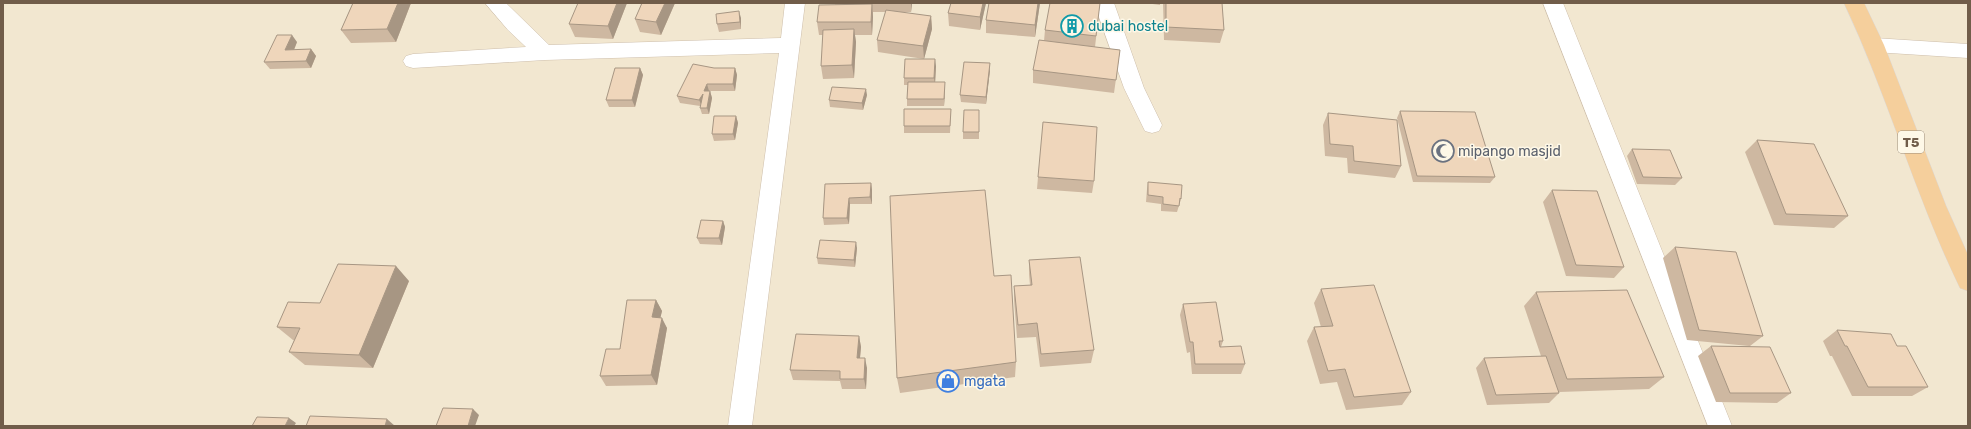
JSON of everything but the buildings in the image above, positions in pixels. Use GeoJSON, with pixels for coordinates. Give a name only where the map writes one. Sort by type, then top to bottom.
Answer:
{"type":"FeatureCollection","features":[{"type":"Feature","properties":{"kind":"highway","name":"T5"},"geometry":{"type":"LineString","coordinates":[[1854,3],[1874,45],[1935,206],[1968,281]]}},
{"type":"Feature","properties":{"kind":"street"},"geometry":{"type":"LineString","coordinates":[[495,3],[515,25],[545,53]]}},
{"type":"Feature","properties":{"kind":"street"},"geometry":{"type":"LineString","coordinates":[[740,426],[795,3]]}},
{"type":"Feature","properties":{"kind":"street"},"geometry":{"type":"LineString","coordinates":[[1104,3],[1134,88],[1152,125]]}},
{"type":"Feature","properties":{"kind":"street"},"geometry":{"type":"LineString","coordinates":[[1553,3],[1720,426]]}},
{"type":"Feature","properties":{"kind":"street"},"geometry":{"type":"LineString","coordinates":[[413,61],[545,53],[789,45]]}},
{"type":"Feature","properties":{"kind":"street"},"geometry":{"type":"LineString","coordinates":[[1874,45],[1968,51]]}},
{"type":"Feature","properties":{"kind":"shaded area"},"geometry":{"type":"Polygon","coordinates":[[[3,3],[1968,3],[1968,426],[3,426],[3,3]]]}},
{"type":"Feature","properties":{"kind":"place","name":"dubai hostel"},"geometry":{"type":"Point","coordinates":[1072,26]}},
{"type":"Feature","properties":{"kind":"place","name":"mipango masjid"},"geometry":{"type":"Point","coordinates":[1443,151]}},
{"type":"Feature","properties":{"kind":"place","name":"mgata"},"geometry":{"type":"Point","coordinates":[948,381]}}]}
